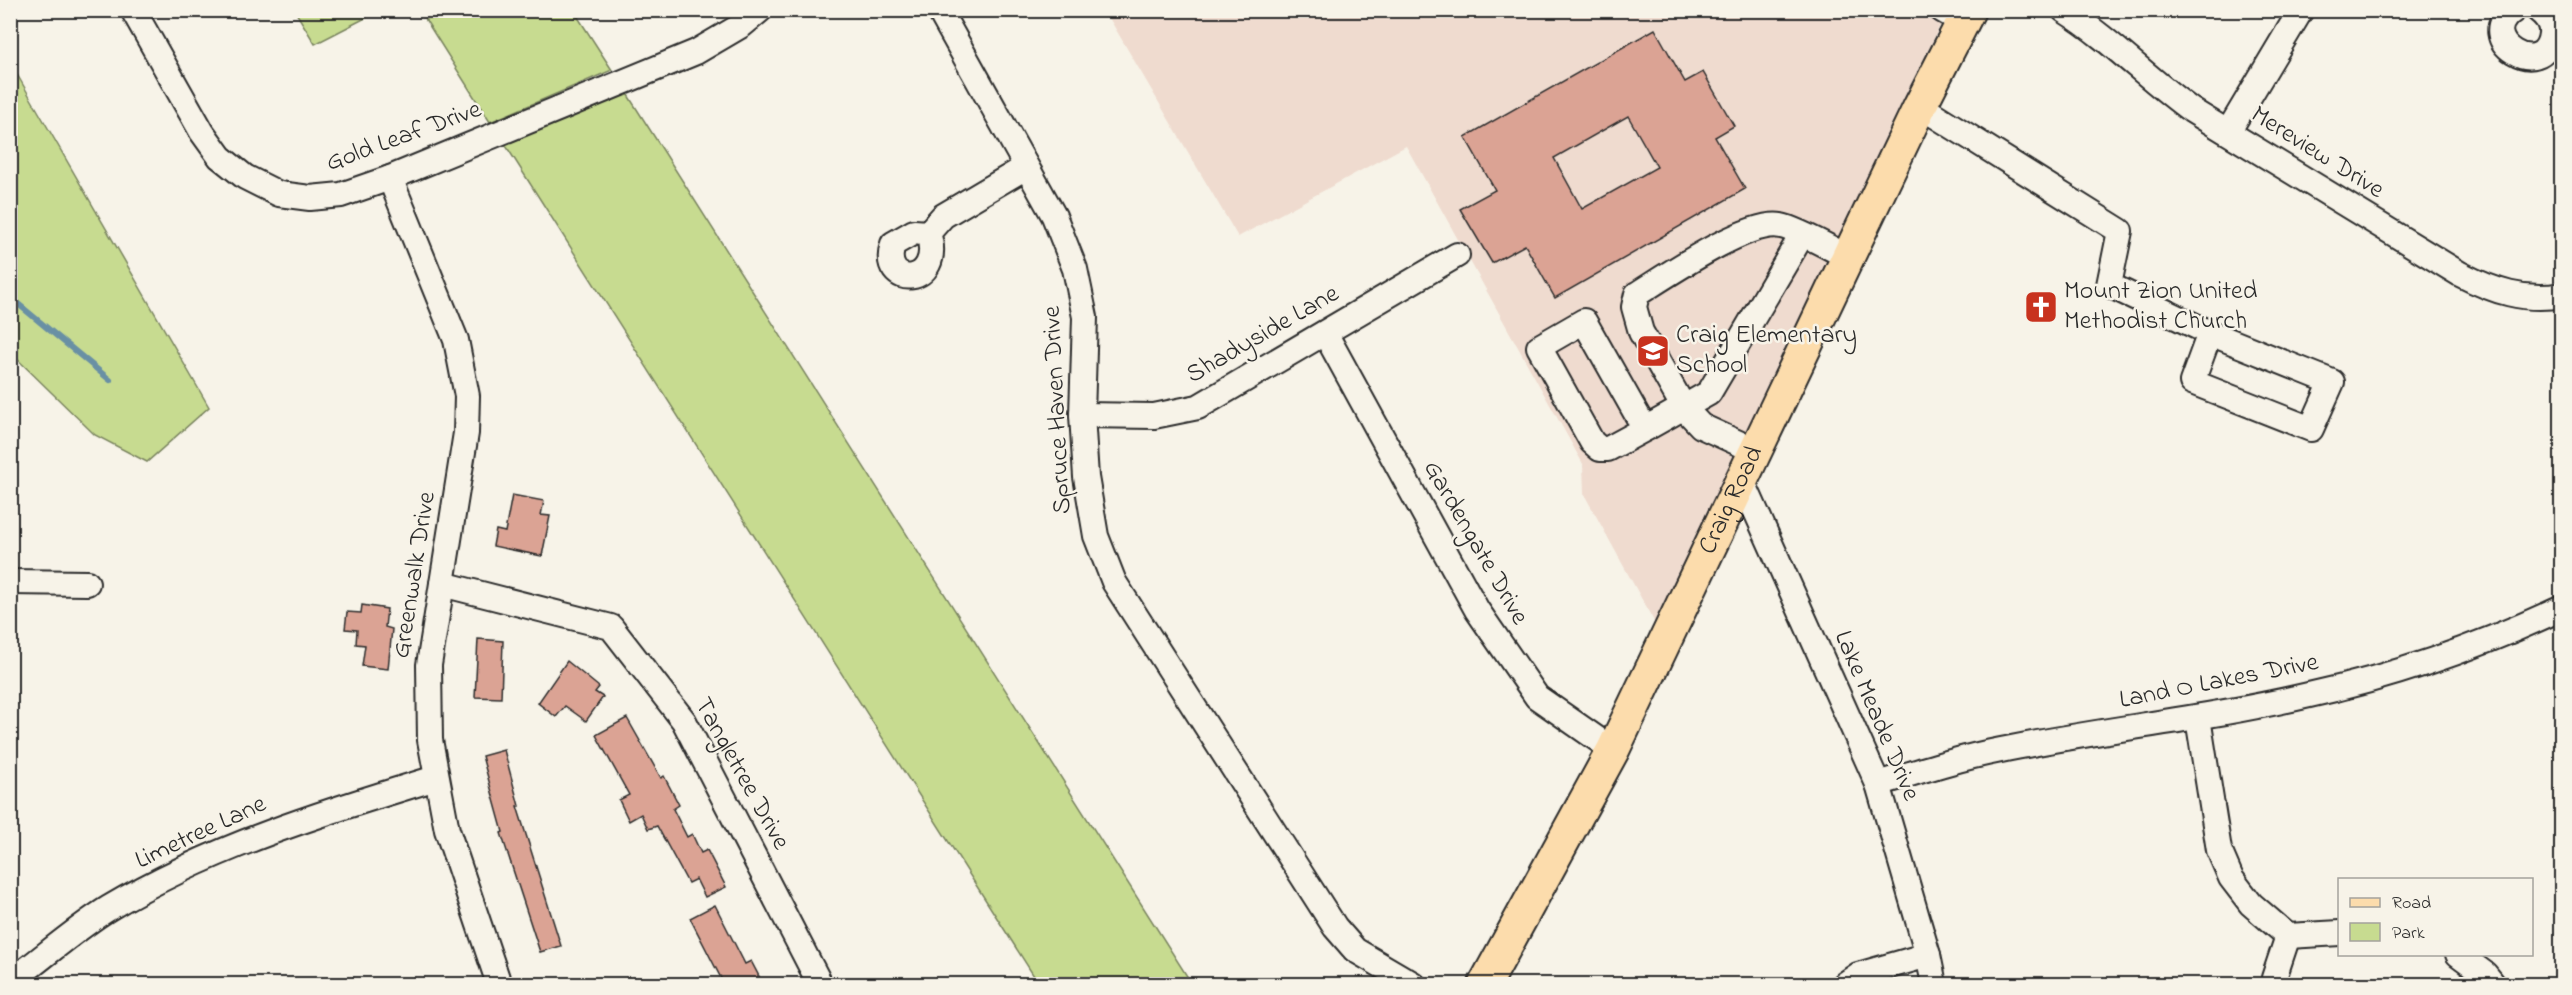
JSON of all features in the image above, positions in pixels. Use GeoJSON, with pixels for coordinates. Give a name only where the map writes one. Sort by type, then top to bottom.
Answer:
{"type":"FeatureCollection","features":[{"type":"Feature","properties":{"kind":"main road","name":"Craig Road"},"geometry":{"type":"LineString","coordinates":[[1485,984],[1613,750],[1920,106],[1958,14]]}},
{"type":"Feature","properties":{"kind":"street","name":"Gold Leaf Drive"},"geometry":{"type":"LineString","coordinates":[[133,10],[202,132],[220,157],[245,177],[279,194],[310,198],[341,195],[390,178],[696,52],[742,25],[760,10]]}},
{"type":"Feature","properties":{"kind":"street","name":"Spruce Haven Drive"},"geometry":{"type":"LineString","coordinates":[[939,10],[969,60],[1054,216],[1075,269],[1085,317],[1082,415],[1086,477],[1096,536],[1114,582],[1335,927],[1355,950],[1413,984]]}},
{"type":"Feature","properties":{"kind":"street","name":"Mereview Drive"},"geometry":{"type":"LineString","coordinates":[[2064,10],[2088,25],[2162,89],[2228,132],[2480,284],[2497,292],[2519,296],[2540,298],[2562,295]]}},
{"type":"Feature","properties":{"kind":"street"},"geometry":{"type":"LineString","coordinates":[[2228,132],[2301,10]]}},
{"type":"Feature","properties":{"kind":"street"},"geometry":{"type":"LineString","coordinates":[[2503,13],[2502,34],[2509,49],[2515,54],[2531,56],[2545,48],[2551,33],[2546,18],[2538,10]]}},
{"type":"Feature","properties":{"kind":"street"},"geometry":{"type":"LineString","coordinates":[[1920,106],[2120,231],[2109,285],[2210,333],[2332,382],[2311,429],[2192,382],[2210,333]]}},
{"type":"Feature","properties":{"kind":"street"},"geometry":{"type":"LineString","coordinates":[[928,233],[943,216],[1026,167]]}},
{"type":"Feature","properties":{"kind":"street","name":"Greenwalk Drive"},"geometry":{"type":"LineString","coordinates":[[390,178],[456,340],[467,396],[466,433],[429,665],[430,740],[447,830],[499,984]]}},
{"type":"Feature","properties":{"kind":"street"},"geometry":{"type":"LineString","coordinates":[[1756,451],[1701,426],[1684,408],[1641,332],[1634,307],[1637,294],[1710,249],[1762,226],[1781,225],[1848,257]]}},
{"type":"Feature","properties":{"kind":"street"},"geometry":{"type":"LineString","coordinates":[[1645,429],[1584,321],[1539,347],[1592,442],[1600,449],[1608,449],[1684,408],[1709,393],[1802,235]]}},
{"type":"Feature","properties":{"kind":"street","name":"Shadyside Lane"},"geometry":{"type":"LineString","coordinates":[[1082,415],[1154,416],[1198,407],[1457,255]]}},
{"type":"Feature","properties":{"kind":"street","name":"Gardengate Drive"},"geometry":{"type":"LineString","coordinates":[[1324,333],[1477,610],[1530,687],[1537,697],[1613,750]]}},
{"type":"Feature","properties":{"kind":"street","name":"Lake Meade Drive"},"geometry":{"type":"LineString","coordinates":[[1741,478],[1878,784],[1928,955],[1934,984]]}},
{"type":"Feature","properties":{"kind":"street"},"geometry":{"type":"LineString","coordinates":[[10,582],[87,583]]}},
{"type":"Feature","properties":{"kind":"street","name":"Tangletree Drive"},"geometry":{"type":"LineString","coordinates":[[442,584],[611,627],[684,721],[820,984]]}},
{"type":"Feature","properties":{"kind":"street","name":"Land O Lakes Drive"},"geometry":{"type":"LineString","coordinates":[[1878,784],[1999,750],[2198,717],[2309,695],[2382,676],[2458,652],[2562,608]]}},
{"type":"Feature","properties":{"kind":"street"},"geometry":{"type":"LineString","coordinates":[[2198,717],[2219,850],[2231,878],[2251,904],[2288,936],[2338,933]]}},
{"type":"Feature","properties":{"kind":"street","name":"Limetree Lane"},"geometry":{"type":"LineString","coordinates":[[10,982],[108,909],[183,870],[269,831],[436,778]]}},
{"type":"Feature","properties":{"kind":"street"},"geometry":{"type":"LineString","coordinates":[[2275,984],[2274,978],[2288,936]]}},
{"type":"Feature","properties":{"kind":"street"},"geometry":{"type":"LineString","coordinates":[[1845,984],[1858,975],[1928,955]]}},
{"type":"Feature","properties":{"kind":"street"},"geometry":{"type":"LineString","coordinates":[[2461,956],[2485,974],[2493,984]]}},
{"type":"Feature","properties":{"kind":"shaded area","name":"Craig Elementary School"},"geometry":{"type":"Polygon","coordinates":[[[1105,11],[1947,11],[1656,625],[1584,494],[1583,464],[1406,146],[1238,237],[1105,11]]]}},
{"type":"Feature","properties":{"kind":"green space"},"geometry":{"type":"Polygon","coordinates":[[[295,11],[379,11],[315,44],[295,11]]]}},
{"type":"Feature","properties":{"kind":"green space"},"geometry":{"type":"Polygon","coordinates":[[[420,11],[574,11],[612,70],[490,122],[420,11]]]}},
{"type":"Feature","properties":{"kind":"green space"},"geometry":{"type":"Polygon","coordinates":[[[11,64],[209,407],[147,462],[95,435],[11,353],[11,64]]]}},
{"type":"Feature","properties":{"kind":"green space"},"geometry":{"type":"Polygon","coordinates":[[[626,92],[1192,984],[1039,984],[503,141],[626,92]]]}},
{"type":"Feature","properties":{"kind":"building"},"geometry":{"type":"Polygon","coordinates":[[[1655,29],[1685,82],[1703,72],[1734,126],[1715,137],[1745,189],[1555,298],[1525,245],[1492,263],[1460,209],[1495,190],[1465,137],[1655,29]],[[1628,116],[1554,158],[1582,209],[1657,167],[1628,116]]]}},
{"type":"Feature","properties":{"kind":"building"},"geometry":{"type":"Polygon","coordinates":[[[512,495],[544,501],[541,515],[550,516],[542,556],[493,546],[496,530],[505,532],[512,495]]]}},
{"type":"Feature","properties":{"kind":"building"},"geometry":{"type":"Polygon","coordinates":[[[362,605],[387,609],[385,627],[392,629],[388,669],[362,666],[365,645],[356,644],[357,630],[345,629],[347,612],[361,613],[362,605]]]}},
{"type":"Feature","properties":{"kind":"building"},"geometry":{"type":"Polygon","coordinates":[[[478,639],[503,641],[501,698],[475,697],[478,639]]]}},
{"type":"Feature","properties":{"kind":"building"},"geometry":{"type":"Polygon","coordinates":[[[567,661],[599,687],[595,692],[603,697],[586,721],[565,706],[556,717],[538,703],[567,661]]]}},
{"type":"Feature","properties":{"kind":"building"},"geometry":{"type":"Polygon","coordinates":[[[627,718],[661,778],[664,776],[679,805],[673,809],[687,837],[692,834],[701,853],[707,850],[726,887],[705,897],[696,879],[688,883],[657,826],[648,829],[641,814],[629,821],[619,800],[629,795],[596,735],[627,718]]]}},
{"type":"Feature","properties":{"kind":"building"},"geometry":{"type":"Polygon","coordinates":[[[504,750],[519,806],[517,806],[561,946],[540,952],[501,833],[503,832],[482,756],[504,750]]]}},
{"type":"Feature","properties":{"kind":"building"},"geometry":{"type":"Polygon","coordinates":[[[715,905],[745,964],[751,961],[763,984],[724,984],[690,918],[715,905]]]}},
{"type":"Feature","properties":{"kind":"waterway"},"geometry":{"type":"LineString","coordinates":[[10,295],[110,380]]}},
{"type":"Feature","properties":{"kind":"place","name":"Mount Zion United Methodist Church"},"geometry":{"type":"Point","coordinates":[2041,307]}},
{"type":"Feature","properties":{"kind":"place","name":"Craig Elementary School"},"geometry":{"type":"Point","coordinates":[1653,351]}}]}
